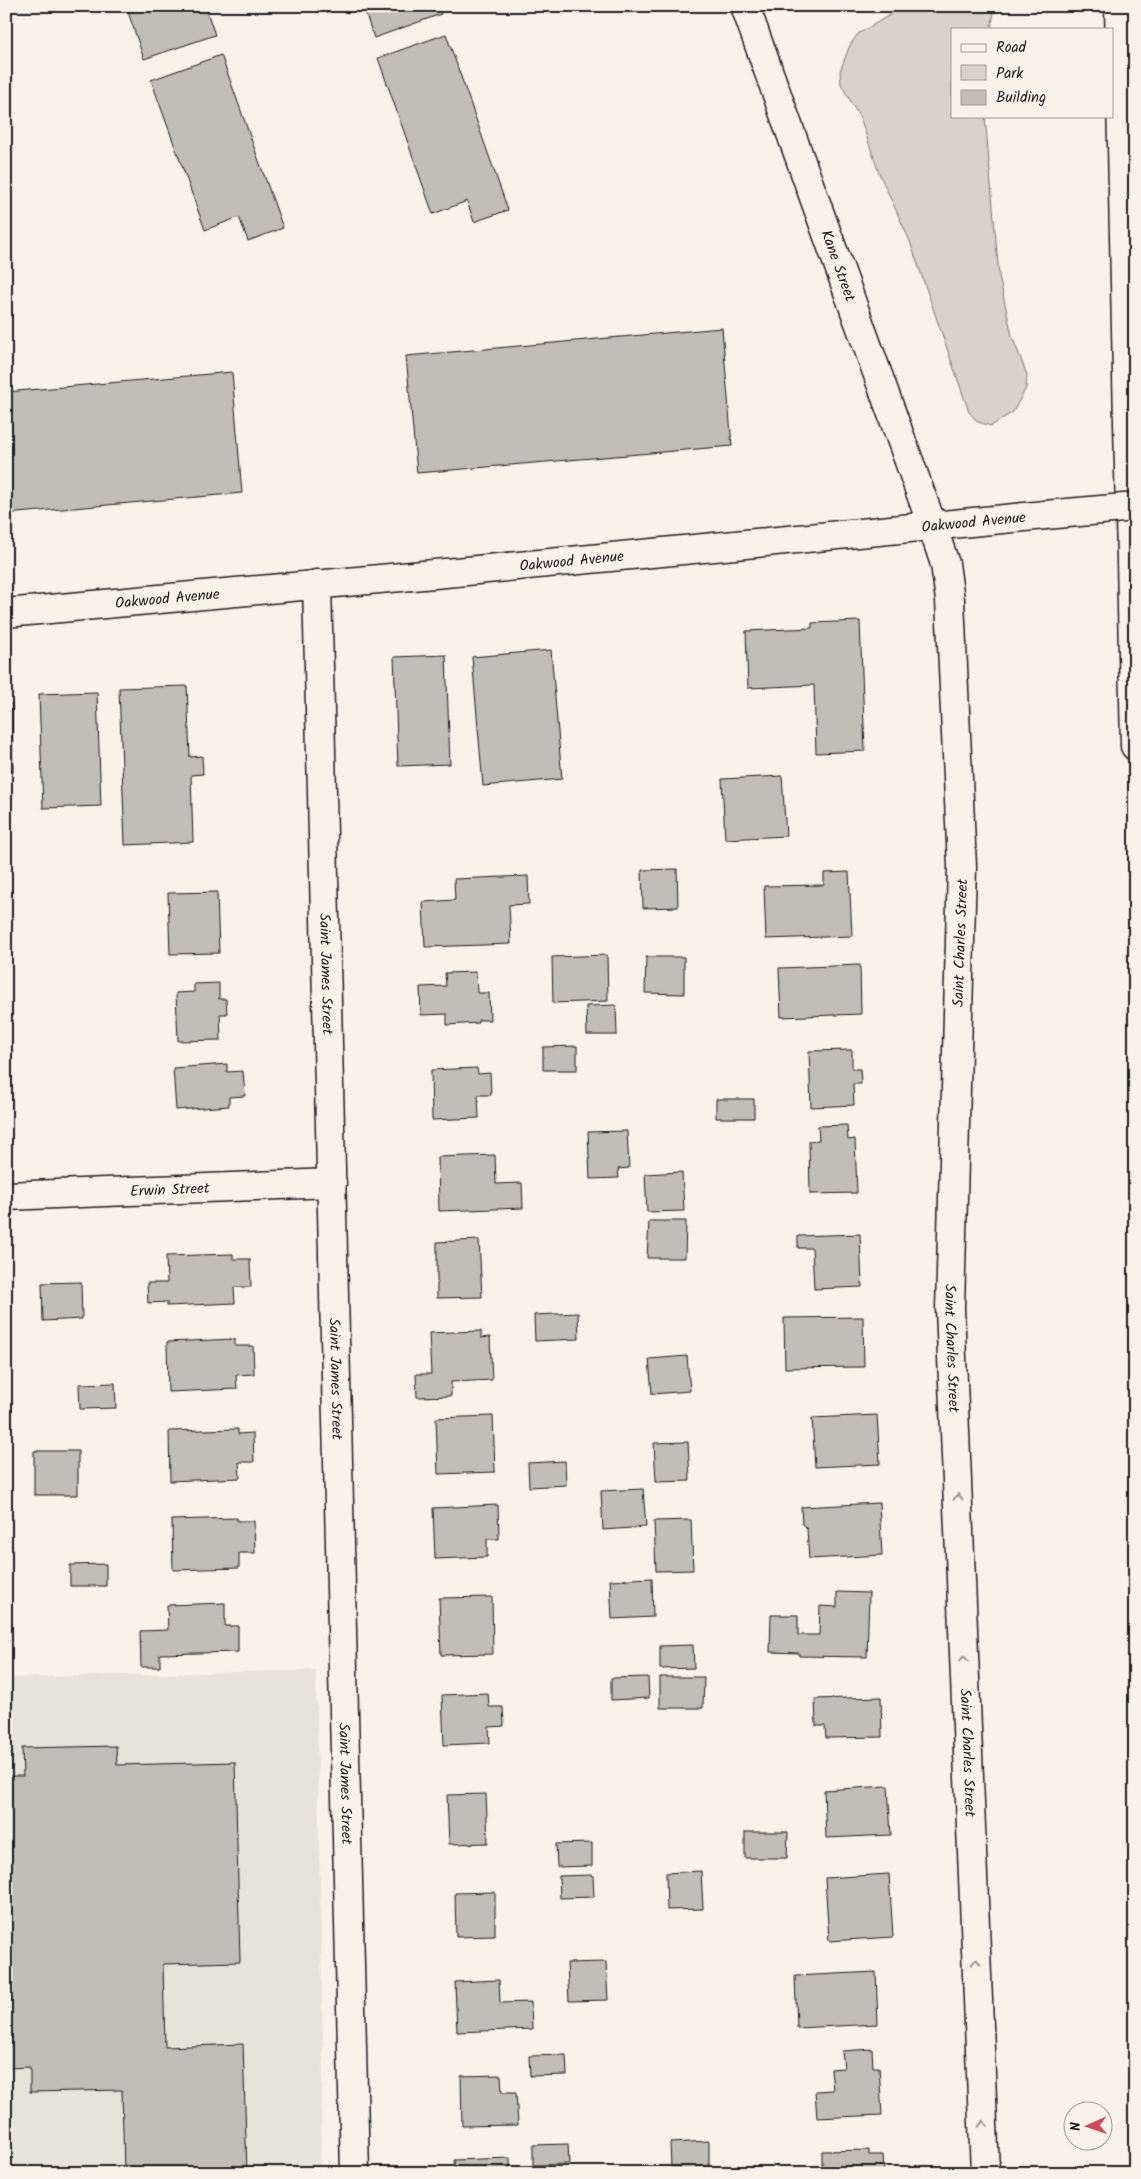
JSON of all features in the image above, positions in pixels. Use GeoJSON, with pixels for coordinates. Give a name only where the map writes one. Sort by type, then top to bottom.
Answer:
{"type":"FeatureCollection","features":[{"type":"Feature","properties":{"kind":"main road","name":"Kane Street"},"geometry":{"type":"LineString","coordinates":[[745,6],[932,525]]}},
{"type":"Feature","properties":{"kind":"main road"},"geometry":{"type":"LineString","coordinates":[[1119,6],[1135,746]]}},
{"type":"Feature","properties":{"kind":"main road","name":"Oakwood Avenue"},"geometry":{"type":"LineString","coordinates":[[6,613],[1135,507]]}},
{"type":"Feature","properties":{"kind":"main road","name":"Saint Charles Street"},"geometry":{"type":"LineString","coordinates":[[932,525],[945,564],[950,600],[962,867],[950,1308],[985,2173]]}},
{"type":"Feature","properties":{"kind":"main road","name":"Saint James Street"},"geometry":{"type":"LineString","coordinates":[[317,584],[355,2173]]}},
{"type":"Feature","properties":{"kind":"main road","name":"Erwin Street"},"geometry":{"type":"LineString","coordinates":[[6,1196],[332,1183]]}},
{"type":"Feature","properties":{"kind":"shaded area"},"geometry":{"type":"Polygon","coordinates":[[[316,1670],[323,2052],[320,2173],[6,2173],[6,1678],[316,1670]]]}},
{"type":"Feature","properties":{"kind":"green space"},"geometry":{"type":"Polygon","coordinates":[[[895,6],[995,6],[991,28],[951,28],[951,118],[985,118],[999,276],[1012,336],[1027,375],[1026,388],[1013,412],[991,426],[978,422],[969,412],[909,239],[879,173],[861,120],[841,84],[840,71],[850,45],[858,34],[893,13],[895,6]]]}},
{"type":"Feature","properties":{"kind":"building"},"geometry":{"type":"Polygon","coordinates":[[[126,6],[205,6],[215,35],[144,59],[126,6]]]}},
{"type":"Feature","properties":{"kind":"building"},"geometry":{"type":"Polygon","coordinates":[[[363,6],[438,6],[441,14],[374,38],[363,6]]]}},
{"type":"Feature","properties":{"kind":"building"},"geometry":{"type":"Polygon","coordinates":[[[446,34],[508,210],[474,222],[467,201],[433,214],[378,58],[446,34]]]}},
{"type":"Feature","properties":{"kind":"building"},"geometry":{"type":"Polygon","coordinates":[[[221,55],[283,228],[248,241],[239,217],[205,230],[151,80],[221,55]]]}},
{"type":"Feature","properties":{"kind":"building"},"geometry":{"type":"Polygon","coordinates":[[[722,328],[732,446],[417,473],[406,356],[722,328]]]}},
{"type":"Feature","properties":{"kind":"building"},"geometry":{"type":"Polygon","coordinates":[[[232,372],[242,493],[6,514],[6,392],[232,372]]]}},
{"type":"Feature","properties":{"kind":"building"},"geometry":{"type":"Polygon","coordinates":[[[860,621],[865,751],[816,753],[814,685],[748,688],[746,631],[812,628],[812,623],[860,621]]]}},
{"type":"Feature","properties":{"kind":"building"},"geometry":{"type":"Polygon","coordinates":[[[551,650],[562,779],[483,786],[472,657],[551,650]]]}},
{"type":"Feature","properties":{"kind":"building"},"geometry":{"type":"Polygon","coordinates":[[[446,655],[450,764],[398,766],[394,657],[446,655]]]}},
{"type":"Feature","properties":{"kind":"building"},"geometry":{"type":"Polygon","coordinates":[[[187,686],[190,757],[202,756],[203,774],[191,775],[193,842],[125,845],[119,688],[187,686]]]}},
{"type":"Feature","properties":{"kind":"building"},"geometry":{"type":"Polygon","coordinates":[[[97,692],[101,806],[43,808],[39,694],[97,692]]]}},
{"type":"Feature","properties":{"kind":"building"},"geometry":{"type":"Polygon","coordinates":[[[6,704],[12,704],[13,772],[6,772],[6,704]]]}},
{"type":"Feature","properties":{"kind":"building"},"geometry":{"type":"Polygon","coordinates":[[[782,776],[786,836],[725,839],[722,779],[782,776]]]}},
{"type":"Feature","properties":{"kind":"building"},"geometry":{"type":"Polygon","coordinates":[[[677,869],[678,907],[643,908],[642,870],[677,869]]]}},
{"type":"Feature","properties":{"kind":"building"},"geometry":{"type":"Polygon","coordinates":[[[849,872],[852,936],[766,939],[764,886],[824,885],[824,873],[849,872]]]}},
{"type":"Feature","properties":{"kind":"building"},"geometry":{"type":"Polygon","coordinates":[[[528,876],[529,904],[509,905],[511,944],[425,947],[423,902],[455,900],[454,879],[528,876]]]}},
{"type":"Feature","properties":{"kind":"building"},"geometry":{"type":"Polygon","coordinates":[[[217,892],[219,953],[170,954],[168,893],[217,892]]]}},
{"type":"Feature","properties":{"kind":"building"},"geometry":{"type":"Polygon","coordinates":[[[607,955],[608,1001],[553,1003],[552,957],[607,955]]]}},
{"type":"Feature","properties":{"kind":"building"},"geometry":{"type":"Polygon","coordinates":[[[646,957],[684,957],[684,994],[645,993],[646,957]]]}},
{"type":"Feature","properties":{"kind":"building"},"geometry":{"type":"Polygon","coordinates":[[[860,965],[861,1014],[781,1017],[779,968],[860,965]]]}},
{"type":"Feature","properties":{"kind":"building"},"geometry":{"type":"Polygon","coordinates":[[[476,972],[477,993],[489,993],[490,1020],[478,1020],[478,1023],[447,1025],[447,1014],[421,1015],[420,987],[446,986],[445,973],[476,972]]]}},
{"type":"Feature","properties":{"kind":"building"},"geometry":{"type":"Polygon","coordinates":[[[219,983],[219,999],[226,999],[227,1014],[220,1014],[221,1040],[178,1041],[176,993],[194,992],[194,984],[219,983]]]}},
{"type":"Feature","properties":{"kind":"building"},"geometry":{"type":"Polygon","coordinates":[[[616,1005],[617,1035],[587,1035],[586,1006],[616,1005]]]}},
{"type":"Feature","properties":{"kind":"building"},"geometry":{"type":"Polygon","coordinates":[[[577,1046],[577,1070],[543,1070],[543,1047],[577,1046]]]}},
{"type":"Feature","properties":{"kind":"building"},"geometry":{"type":"Polygon","coordinates":[[[852,1050],[852,1069],[860,1069],[861,1084],[853,1084],[854,1105],[811,1107],[809,1051],[852,1050]]]}},
{"type":"Feature","properties":{"kind":"building"},"geometry":{"type":"Polygon","coordinates":[[[227,1064],[227,1072],[243,1071],[245,1096],[229,1097],[229,1106],[176,1110],[173,1068],[227,1064]]]}},
{"type":"Feature","properties":{"kind":"building"},"geometry":{"type":"Polygon","coordinates":[[[477,1068],[478,1074],[490,1073],[491,1095],[478,1095],[479,1118],[432,1120],[431,1070],[477,1068]]]}},
{"type":"Feature","properties":{"kind":"building"},"geometry":{"type":"Polygon","coordinates":[[[716,1099],[754,1099],[754,1118],[716,1118],[716,1099]]]}},
{"type":"Feature","properties":{"kind":"building"},"geometry":{"type":"Polygon","coordinates":[[[847,1125],[848,1140],[855,1139],[857,1193],[810,1194],[809,1141],[819,1140],[818,1126],[847,1125]]]}},
{"type":"Feature","properties":{"kind":"building"},"geometry":{"type":"Polygon","coordinates":[[[627,1131],[629,1168],[618,1169],[619,1178],[590,1179],[588,1132],[627,1131]]]}},
{"type":"Feature","properties":{"kind":"building"},"geometry":{"type":"Polygon","coordinates":[[[495,1155],[496,1184],[522,1183],[523,1208],[439,1211],[438,1157],[495,1155]]]}},
{"type":"Feature","properties":{"kind":"building"},"geometry":{"type":"Polygon","coordinates":[[[682,1172],[684,1211],[647,1212],[645,1174],[682,1172]]]}},
{"type":"Feature","properties":{"kind":"building"},"geometry":{"type":"Polygon","coordinates":[[[649,1221],[686,1221],[685,1258],[647,1258],[649,1221]]]}},
{"type":"Feature","properties":{"kind":"building"},"geometry":{"type":"Polygon","coordinates":[[[860,1234],[862,1287],[814,1289],[812,1248],[798,1248],[798,1236],[860,1234]]]}},
{"type":"Feature","properties":{"kind":"building"},"geometry":{"type":"Polygon","coordinates":[[[479,1240],[482,1297],[437,1298],[437,1242],[479,1240]]]}},
{"type":"Feature","properties":{"kind":"building"},"geometry":{"type":"Polygon","coordinates":[[[233,1254],[233,1259],[250,1259],[251,1287],[234,1287],[235,1303],[167,1306],[167,1302],[148,1303],[147,1283],[167,1283],[166,1256],[233,1254]]]}},
{"type":"Feature","properties":{"kind":"building"},"geometry":{"type":"Polygon","coordinates":[[[81,1282],[82,1319],[43,1321],[42,1283],[81,1282]]]}},
{"type":"Feature","properties":{"kind":"building"},"geometry":{"type":"Polygon","coordinates":[[[6,1295],[8,1340],[6,1340],[6,1295]]]}},
{"type":"Feature","properties":{"kind":"building"},"geometry":{"type":"Polygon","coordinates":[[[578,1313],[579,1339],[535,1341],[534,1315],[578,1313]]]}},
{"type":"Feature","properties":{"kind":"building"},"geometry":{"type":"Polygon","coordinates":[[[863,1317],[864,1367],[785,1368],[784,1318],[863,1317]]]}},
{"type":"Feature","properties":{"kind":"building"},"geometry":{"type":"Polygon","coordinates":[[[481,1331],[481,1338],[490,1337],[492,1380],[451,1382],[451,1396],[417,1397],[416,1374],[431,1374],[429,1333],[481,1331]]]}},
{"type":"Feature","properties":{"kind":"building"},"geometry":{"type":"Polygon","coordinates":[[[235,1339],[235,1346],[253,1346],[254,1374],[236,1375],[237,1389],[168,1392],[167,1342],[235,1339]]]}},
{"type":"Feature","properties":{"kind":"building"},"geometry":{"type":"Polygon","coordinates":[[[687,1356],[690,1391],[652,1394],[649,1359],[687,1356]]]}},
{"type":"Feature","properties":{"kind":"building"},"geometry":{"type":"Polygon","coordinates":[[[115,1383],[116,1408],[80,1409],[79,1384],[115,1383]]]}},
{"type":"Feature","properties":{"kind":"building"},"geometry":{"type":"Polygon","coordinates":[[[877,1415],[880,1464],[815,1467],[812,1418],[877,1415]]]}},
{"type":"Feature","properties":{"kind":"building"},"geometry":{"type":"Polygon","coordinates":[[[493,1416],[495,1472],[438,1474],[436,1418],[493,1416]]]}},
{"type":"Feature","properties":{"kind":"building"},"geometry":{"type":"Polygon","coordinates":[[[238,1429],[238,1434],[253,1433],[254,1462],[239,1462],[240,1478],[170,1481],[169,1431],[238,1429]]]}},
{"type":"Feature","properties":{"kind":"building"},"geometry":{"type":"Polygon","coordinates":[[[688,1442],[690,1481],[656,1482],[654,1443],[688,1442]]]}},
{"type":"Feature","properties":{"kind":"building"},"geometry":{"type":"Polygon","coordinates":[[[34,1451],[78,1451],[78,1495],[34,1495],[34,1451]]]}},
{"type":"Feature","properties":{"kind":"building"},"geometry":{"type":"Polygon","coordinates":[[[565,1461],[566,1485],[529,1487],[528,1463],[565,1461]]]}},
{"type":"Feature","properties":{"kind":"building"},"geometry":{"type":"Polygon","coordinates":[[[643,1489],[646,1527],[603,1530],[601,1491],[643,1489]]]}},
{"type":"Feature","properties":{"kind":"building"},"geometry":{"type":"Polygon","coordinates":[[[879,1503],[882,1555],[809,1559],[807,1529],[802,1524],[801,1507],[879,1503]]]}},
{"type":"Feature","properties":{"kind":"building"},"geometry":{"type":"Polygon","coordinates":[[[498,1505],[499,1539],[487,1539],[487,1557],[435,1559],[433,1508],[498,1505]]]}},
{"type":"Feature","properties":{"kind":"building"},"geometry":{"type":"Polygon","coordinates":[[[237,1518],[237,1521],[254,1521],[255,1553],[239,1553],[239,1568],[173,1570],[172,1520],[237,1518]]]}},
{"type":"Feature","properties":{"kind":"building"},"geometry":{"type":"Polygon","coordinates":[[[691,1520],[693,1570],[656,1571],[654,1521],[691,1520]]]}},
{"type":"Feature","properties":{"kind":"building"},"geometry":{"type":"Polygon","coordinates":[[[106,1564],[106,1586],[70,1586],[70,1565],[106,1564]]]}},
{"type":"Feature","properties":{"kind":"building"},"geometry":{"type":"Polygon","coordinates":[[[652,1578],[653,1617],[612,1619],[610,1580],[652,1578]]]}},
{"type":"Feature","properties":{"kind":"building"},"geometry":{"type":"Polygon","coordinates":[[[837,1592],[869,1593],[867,1657],[799,1656],[799,1653],[770,1652],[771,1615],[798,1615],[798,1635],[819,1635],[820,1606],[837,1607],[837,1592]]]}},
{"type":"Feature","properties":{"kind":"building"},"geometry":{"type":"Polygon","coordinates":[[[492,1597],[493,1654],[441,1655],[439,1598],[492,1597]]]}},
{"type":"Feature","properties":{"kind":"building"},"geometry":{"type":"Polygon","coordinates":[[[225,1603],[225,1626],[238,1626],[238,1652],[160,1654],[160,1667],[141,1667],[140,1631],[168,1630],[167,1605],[225,1603]]]}},
{"type":"Feature","properties":{"kind":"building"},"geometry":{"type":"Polygon","coordinates":[[[693,1645],[694,1668],[660,1669],[660,1646],[693,1645]]]}},
{"type":"Feature","properties":{"kind":"building"},"geometry":{"type":"Polygon","coordinates":[[[648,1677],[649,1698],[611,1700],[611,1678],[648,1677]]]}},
{"type":"Feature","properties":{"kind":"building"},"geometry":{"type":"Polygon","coordinates":[[[660,1677],[704,1677],[703,1708],[660,1708],[660,1677]]]}},
{"type":"Feature","properties":{"kind":"building"},"geometry":{"type":"Polygon","coordinates":[[[488,1693],[489,1707],[503,1707],[504,1726],[489,1727],[490,1743],[444,1745],[442,1695],[488,1693]]]}},
{"type":"Feature","properties":{"kind":"building"},"geometry":{"type":"Polygon","coordinates":[[[881,1697],[882,1737],[826,1738],[825,1726],[816,1726],[815,1699],[881,1697]]]}},
{"type":"Feature","properties":{"kind":"building"},"geometry":{"type":"Polygon","coordinates":[[[116,1746],[117,1765],[235,1762],[240,1962],[163,1964],[165,2047],[243,2044],[247,2173],[124,2173],[122,2090],[30,2092],[30,2067],[6,2068],[6,1776],[23,1776],[22,1748],[116,1746]]]}},
{"type":"Feature","properties":{"kind":"building"},"geometry":{"type":"Polygon","coordinates":[[[888,1786],[891,1835],[826,1838],[824,1790],[888,1786]]]}},
{"type":"Feature","properties":{"kind":"building"},"geometry":{"type":"Polygon","coordinates":[[[486,1794],[488,1843],[449,1844],[447,1795],[486,1794]]]}},
{"type":"Feature","properties":{"kind":"building"},"geometry":{"type":"Polygon","coordinates":[[[745,1832],[788,1832],[787,1858],[745,1858],[745,1832]]]}},
{"type":"Feature","properties":{"kind":"building"},"geometry":{"type":"Polygon","coordinates":[[[592,1843],[592,1866],[557,1867],[556,1844],[592,1843]]]}},
{"type":"Feature","properties":{"kind":"building"},"geometry":{"type":"Polygon","coordinates":[[[701,1871],[703,1909],[667,1910],[666,1873],[701,1871]]]}},
{"type":"Feature","properties":{"kind":"building"},"geometry":{"type":"Polygon","coordinates":[[[889,1874],[893,1937],[829,1941],[825,1878],[889,1874]]]}},
{"type":"Feature","properties":{"kind":"building"},"geometry":{"type":"Polygon","coordinates":[[[593,1875],[594,1897],[560,1898],[559,1876],[593,1875]]]}},
{"type":"Feature","properties":{"kind":"building"},"geometry":{"type":"Polygon","coordinates":[[[495,1892],[495,1936],[456,1937],[455,1893],[495,1892]]]}},
{"type":"Feature","properties":{"kind":"building"},"geometry":{"type":"Polygon","coordinates":[[[606,1962],[608,2000],[569,2001],[567,1963],[606,1962]]]}},
{"type":"Feature","properties":{"kind":"building"},"geometry":{"type":"Polygon","coordinates":[[[876,1972],[878,2024],[797,2028],[795,1976],[876,1972]]]}},
{"type":"Feature","properties":{"kind":"building"},"geometry":{"type":"Polygon","coordinates":[[[499,1980],[500,2003],[531,2002],[532,2029],[457,2032],[455,1982],[499,1980]]]}},
{"type":"Feature","properties":{"kind":"building"},"geometry":{"type":"Polygon","coordinates":[[[872,2049],[873,2067],[879,2067],[882,2115],[817,2118],[815,2091],[833,2090],[831,2069],[844,2068],[842,2051],[872,2049]]]}},
{"type":"Feature","properties":{"kind":"building"},"geometry":{"type":"Polygon","coordinates":[[[566,2055],[567,2075],[530,2076],[529,2056],[566,2055]]]}},
{"type":"Feature","properties":{"kind":"building"},"geometry":{"type":"Polygon","coordinates":[[[501,2075],[502,2092],[516,2092],[518,2125],[462,2126],[461,2076],[501,2075]]]}},
{"type":"Feature","properties":{"kind":"building"},"geometry":{"type":"Polygon","coordinates":[[[709,2141],[709,2173],[680,2173],[680,2167],[671,2167],[670,2143],[709,2141]]]}},
{"type":"Feature","properties":{"kind":"building"},"geometry":{"type":"Polygon","coordinates":[[[568,2144],[569,2164],[533,2165],[533,2145],[568,2144]]]}},
{"type":"Feature","properties":{"kind":"building"},"geometry":{"type":"Polygon","coordinates":[[[869,2150],[869,2155],[883,2155],[884,2173],[822,2173],[822,2151],[869,2150]]]}},
{"type":"Feature","properties":{"kind":"building"},"geometry":{"type":"Polygon","coordinates":[[[510,2158],[510,2173],[455,2173],[454,2160],[510,2158]]]}}]}
